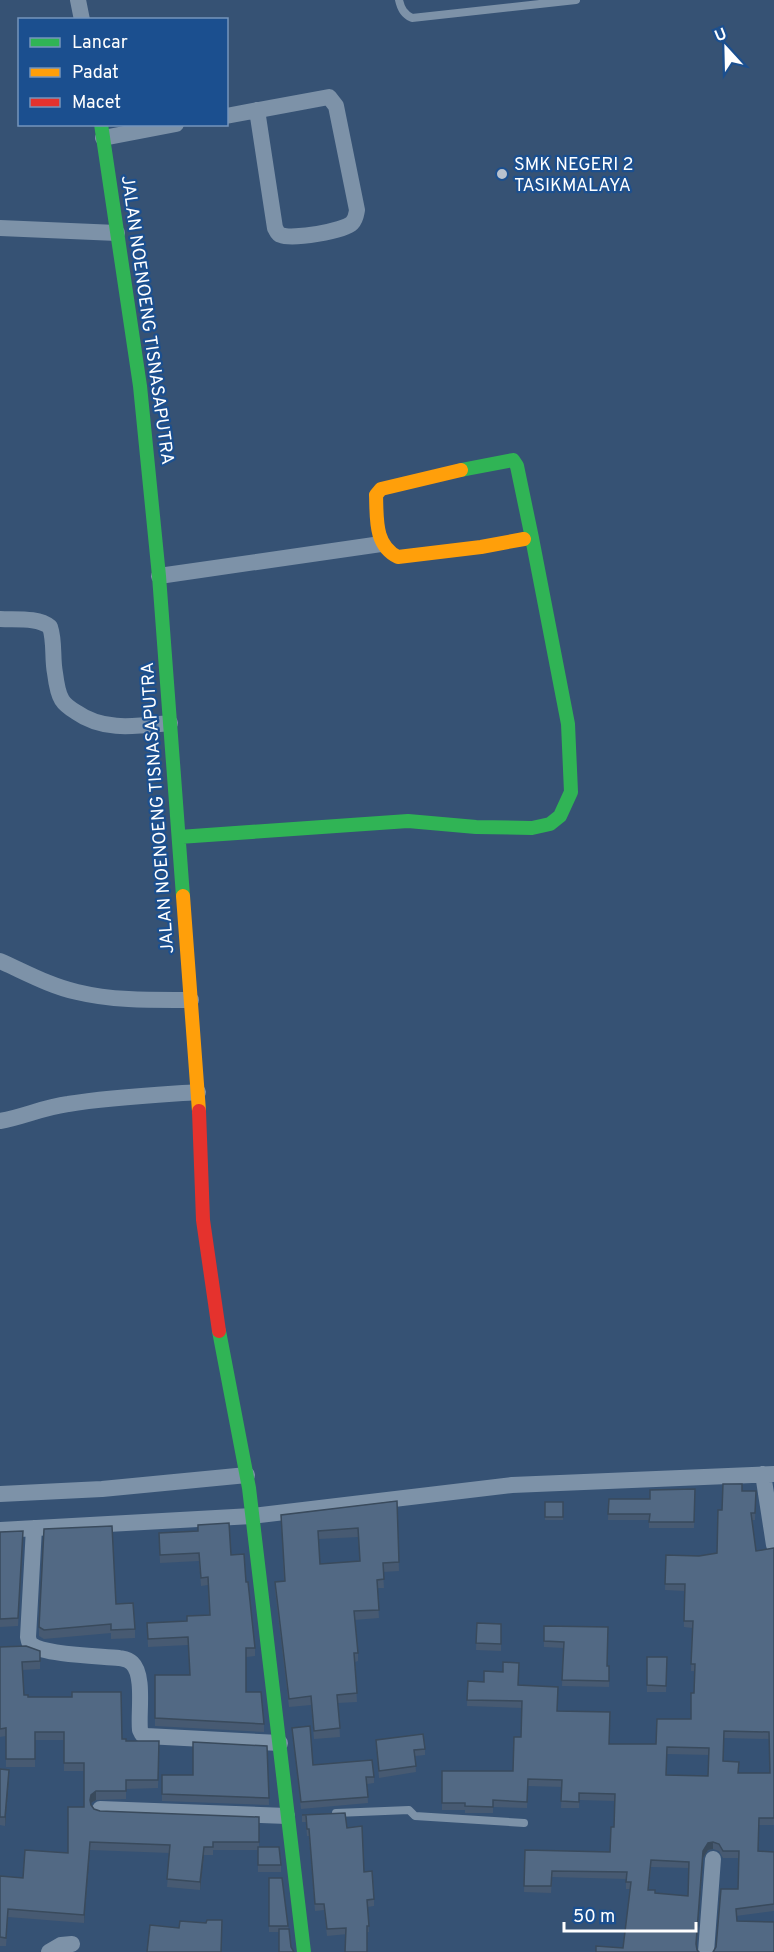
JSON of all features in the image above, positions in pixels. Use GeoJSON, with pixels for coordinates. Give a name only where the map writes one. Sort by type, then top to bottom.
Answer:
{"type":"FeatureCollection","features":[{"type":"Feature","properties":{"kind":"street"},"geometry":{"type":"LineString","coordinates":[[78,0],[82,18]]}},
{"type":"Feature","properties":{"kind":"street"},"geometry":{"type":"LineString","coordinates":[[228,116],[257,110],[329,97],[336,106],[357,210],[353,223],[340,230],[292,237],[277,232],[257,110]]}},
{"type":"Feature","properties":{"kind":"street"},"geometry":{"type":"LineString","coordinates":[[102,131],[155,126]]}},
{"type":"Feature","properties":{"kind":"street","name":"JALAN NOENOENG TISNASAPUTRA"},"geometry":{"type":"LineString","coordinates":[[102,131],[140,386],[159,576],[192,1000],[203,1220],[217,1320],[252,1510],[280,1743],[293,1815],[304,1952]]}},
{"type":"Feature","properties":{"kind":"street"},"geometry":{"type":"LineString","coordinates":[[0,228],[117,233]]}},
{"type":"Feature","properties":{"kind":"street"},"geometry":{"type":"LineString","coordinates":[[179,837],[408,821],[476,827],[532,828],[550,824],[560,816],[571,792],[568,724],[532,538],[517,466],[513,460],[506,460],[381,489],[376,495],[381,544],[387,553],[398,557],[532,538]]}},
{"type":"Feature","properties":{"kind":"street"},"geometry":{"type":"LineString","coordinates":[[159,576],[381,544]]}},
{"type":"Feature","properties":{"kind":"street"},"geometry":{"type":"LineString","coordinates":[[0,619],[46,623],[50,627],[54,646],[54,672],[61,700],[87,720],[105,725],[130,727],[170,723]]}},
{"type":"Feature","properties":{"kind":"street"},"geometry":{"type":"LineString","coordinates":[[0,961],[38,979],[76,992],[136,1000],[192,1000]]}},
{"type":"Feature","properties":{"kind":"street"},"geometry":{"type":"LineString","coordinates":[[0,1122],[40,1109],[68,1104],[198,1092]]}},
{"type":"Feature","properties":{"kind":"street"},"geometry":{"type":"LineString","coordinates":[[0,1530],[252,1510],[512,1485],[769,1474],[774,1545]]}},
{"type":"Feature","properties":{"kind":"street"},"geometry":{"type":"LineString","coordinates":[[0,1494],[248,1482]]}},
{"type":"Feature","properties":{"kind":"street"},"geometry":{"type":"LineString","coordinates":[[34,1528],[28,1637],[30,1644],[52,1651],[119,1658],[134,1664],[138,1676],[140,1730],[146,1736],[280,1743]]}},
{"type":"Feature","properties":{"kind":"street"},"geometry":{"type":"LineString","coordinates":[[100,1809],[293,1815]]}},
{"type":"Feature","properties":{"kind":"street"},"geometry":{"type":"LineString","coordinates":[[706,1952],[713,1859]]}},
{"type":"Feature","properties":{"kind":"street"},"geometry":{"type":"LineString","coordinates":[[49,1952],[61,1945],[72,1944]]}},
{"type":"Feature","properties":{"kind":"lane"},"geometry":{"type":"LineString","coordinates":[[399,0],[400,8],[412,18],[576,0]]}},
{"type":"Feature","properties":{"kind":"lane"},"geometry":{"type":"LineString","coordinates":[[332,1814],[409,1810],[415,1816],[524,1823]]}},
{"type":"Feature","properties":{"kind":"building"},"geometry":{"type":"Polygon","coordinates":[[[723,1484],[742,1484],[742,1491],[756,1491],[755,1513],[751,1513],[756,1551],[774,1548],[774,1818],[759,1818],[758,1851],[774,1852],[774,1904],[736,1909],[737,1921],[774,1922],[774,1952],[713,1952],[716,1947],[721,1889],[738,1889],[739,1851],[723,1851],[719,1844],[713,1842],[708,1843],[703,1851],[696,1944],[699,1952],[596,1952],[596,1946],[623,1948],[631,1882],[626,1882],[627,1872],[552,1871],[551,1886],[524,1886],[525,1850],[610,1852],[611,1827],[614,1827],[615,1794],[579,1793],[579,1802],[561,1801],[562,1780],[528,1779],[527,1802],[493,1800],[493,1807],[442,1803],[442,1771],[513,1771],[514,1737],[521,1737],[522,1701],[467,1700],[468,1681],[484,1682],[484,1671],[503,1672],[503,1662],[519,1663],[518,1685],[558,1687],[557,1711],[610,1712],[609,1744],[656,1744],[657,1719],[691,1719],[691,1693],[694,1693],[695,1664],[691,1664],[693,1621],[684,1621],[685,1584],[665,1584],[666,1555],[699,1556],[717,1553],[718,1510],[722,1510],[723,1484]],[[724,1731],[723,1761],[739,1762],[738,1773],[770,1773],[769,1732],[724,1731]],[[667,1747],[666,1775],[708,1776],[709,1748],[667,1747]],[[651,1860],[648,1890],[655,1890],[655,1893],[688,1896],[689,1862],[651,1860]]]}},
{"type":"Feature","properties":{"kind":"building"},"geometry":{"type":"Polygon","coordinates":[[[695,1489],[694,1522],[649,1522],[650,1514],[608,1514],[609,1499],[650,1499],[650,1490],[695,1489]]]}},
{"type":"Feature","properties":{"kind":"building"},"geometry":{"type":"Polygon","coordinates":[[[397,1501],[399,1562],[383,1563],[384,1579],[377,1580],[379,1610],[354,1611],[358,1653],[354,1653],[357,1693],[337,1695],[340,1728],[314,1731],[311,1696],[289,1699],[275,1582],[285,1581],[281,1515],[397,1501]],[[358,1528],[318,1531],[320,1564],[360,1561],[358,1528]]]}},
{"type":"Feature","properties":{"kind":"building"},"geometry":{"type":"Polygon","coordinates":[[[545,1502],[563,1502],[563,1517],[545,1517],[545,1502]]]}},
{"type":"Feature","properties":{"kind":"building"},"geometry":{"type":"Polygon","coordinates":[[[229,1523],[231,1555],[244,1554],[255,1648],[246,1648],[246,1692],[261,1692],[264,1724],[155,1718],[155,1675],[190,1675],[188,1637],[148,1639],[147,1623],[187,1621],[187,1616],[210,1615],[208,1577],[201,1578],[199,1553],[160,1555],[159,1533],[198,1531],[198,1525],[229,1523]]]}},
{"type":"Feature","properties":{"kind":"building"},"geometry":{"type":"Polygon","coordinates":[[[112,1526],[116,1604],[133,1603],[135,1629],[111,1630],[111,1624],[44,1630],[39,1627],[44,1529],[112,1526]]]}},
{"type":"Feature","properties":{"kind":"building"},"geometry":{"type":"Polygon","coordinates":[[[23,1531],[18,1618],[0,1619],[0,1532],[23,1531]]]}},
{"type":"Feature","properties":{"kind":"building"},"geometry":{"type":"Polygon","coordinates":[[[477,1623],[501,1624],[501,1644],[476,1643],[477,1623]]]}},
{"type":"Feature","properties":{"kind":"building"},"geometry":{"type":"Polygon","coordinates":[[[544,1626],[608,1627],[609,1681],[562,1680],[564,1642],[544,1641],[544,1626]]]}},
{"type":"Feature","properties":{"kind":"building"},"geometry":{"type":"Polygon","coordinates":[[[26,1646],[40,1651],[40,1661],[22,1662],[24,1695],[28,1697],[72,1697],[72,1692],[121,1692],[122,1739],[159,1741],[158,1780],[126,1780],[126,1791],[96,1791],[91,1795],[90,1800],[94,1809],[259,1817],[259,1842],[213,1842],[213,1847],[204,1847],[200,1882],[167,1879],[170,1845],[90,1842],[84,1915],[8,1909],[6,1938],[0,1937],[0,1876],[23,1878],[25,1850],[68,1853],[68,1807],[84,1807],[84,1763],[64,1763],[64,1732],[35,1732],[35,1759],[6,1759],[6,1728],[0,1729],[0,1647],[26,1646]]]}},
{"type":"Feature","properties":{"kind":"building"},"geometry":{"type":"Polygon","coordinates":[[[647,1657],[667,1657],[666,1686],[647,1685],[647,1657]]]}},
{"type":"Feature","properties":{"kind":"building"},"geometry":{"type":"Polygon","coordinates":[[[310,1726],[313,1765],[372,1760],[374,1777],[366,1777],[368,1797],[301,1802],[292,1728],[310,1726]]]}},
{"type":"Feature","properties":{"kind":"building"},"geometry":{"type":"Polygon","coordinates":[[[423,1734],[425,1749],[414,1750],[416,1766],[379,1771],[376,1740],[423,1734]]]}},
{"type":"Feature","properties":{"kind":"building"},"geometry":{"type":"Polygon","coordinates":[[[193,1742],[267,1746],[269,1798],[162,1794],[162,1775],[193,1775],[193,1742]]]}},
{"type":"Feature","properties":{"kind":"building"},"geometry":{"type":"Polygon","coordinates":[[[0,1769],[9,1770],[5,1817],[0,1817],[0,1769]]]}},
{"type":"Feature","properties":{"kind":"building"},"geometry":{"type":"Polygon","coordinates":[[[345,1813],[347,1828],[362,1826],[364,1872],[372,1871],[374,1899],[367,1900],[369,1926],[367,1926],[367,1952],[345,1952],[346,1928],[327,1929],[324,1904],[315,1904],[309,1829],[307,1829],[306,1815],[302,1815],[345,1813]]]}},
{"type":"Feature","properties":{"kind":"building"},"geometry":{"type":"Polygon","coordinates":[[[258,1847],[279,1847],[281,1865],[258,1865],[258,1847]]]}},
{"type":"Feature","properties":{"kind":"building"},"geometry":{"type":"Polygon","coordinates":[[[269,1878],[282,1878],[288,1926],[269,1926],[269,1878]]]}},
{"type":"Feature","properties":{"kind":"building"},"geometry":{"type":"Polygon","coordinates":[[[207,1920],[222,1920],[221,1952],[147,1952],[150,1925],[179,1928],[180,1921],[206,1923],[207,1920]]]}},
{"type":"Feature","properties":{"kind":"building"},"geometry":{"type":"Polygon","coordinates":[[[279,1929],[289,1929],[291,1947],[294,1952],[279,1952],[279,1929]]]}},
{"type":"Feature","properties":{"kind":"traffic: fast"},"geometry":{"type":"LineString","coordinates":[[101,126],[140,386],[159,576],[183,896]]}},
{"type":"Feature","properties":{"kind":"traffic: fast"},"geometry":{"type":"LineString","coordinates":[[461,470],[513,460],[517,466],[532,538]]}},
{"type":"Feature","properties":{"kind":"traffic: fast"},"geometry":{"type":"LineString","coordinates":[[179,837],[408,821],[476,827],[532,828],[550,824],[560,816],[571,792],[568,724],[532,538],[524,539]]}},
{"type":"Feature","properties":{"kind":"traffic: fast"},"geometry":{"type":"LineString","coordinates":[[219,1331],[249,1488],[304,1952]]}},
{"type":"Feature","properties":{"kind":"traffic: slow"},"geometry":{"type":"LineString","coordinates":[[461,470],[381,489],[376,495],[378,530],[390,552],[398,557],[481,547],[524,539]]}},
{"type":"Feature","properties":{"kind":"traffic: slow"},"geometry":{"type":"LineString","coordinates":[[183,896],[199,1111]]}},
{"type":"Feature","properties":{"kind":"traffic: jam"},"geometry":{"type":"LineString","coordinates":[[199,1111],[203,1220],[219,1331]]}},
{"type":"Feature","properties":{"kind":"place","name":"SMK NEGERI 2 TASIKMALAYA"},"geometry":{"type":"Point","coordinates":[502,174]}}]}
